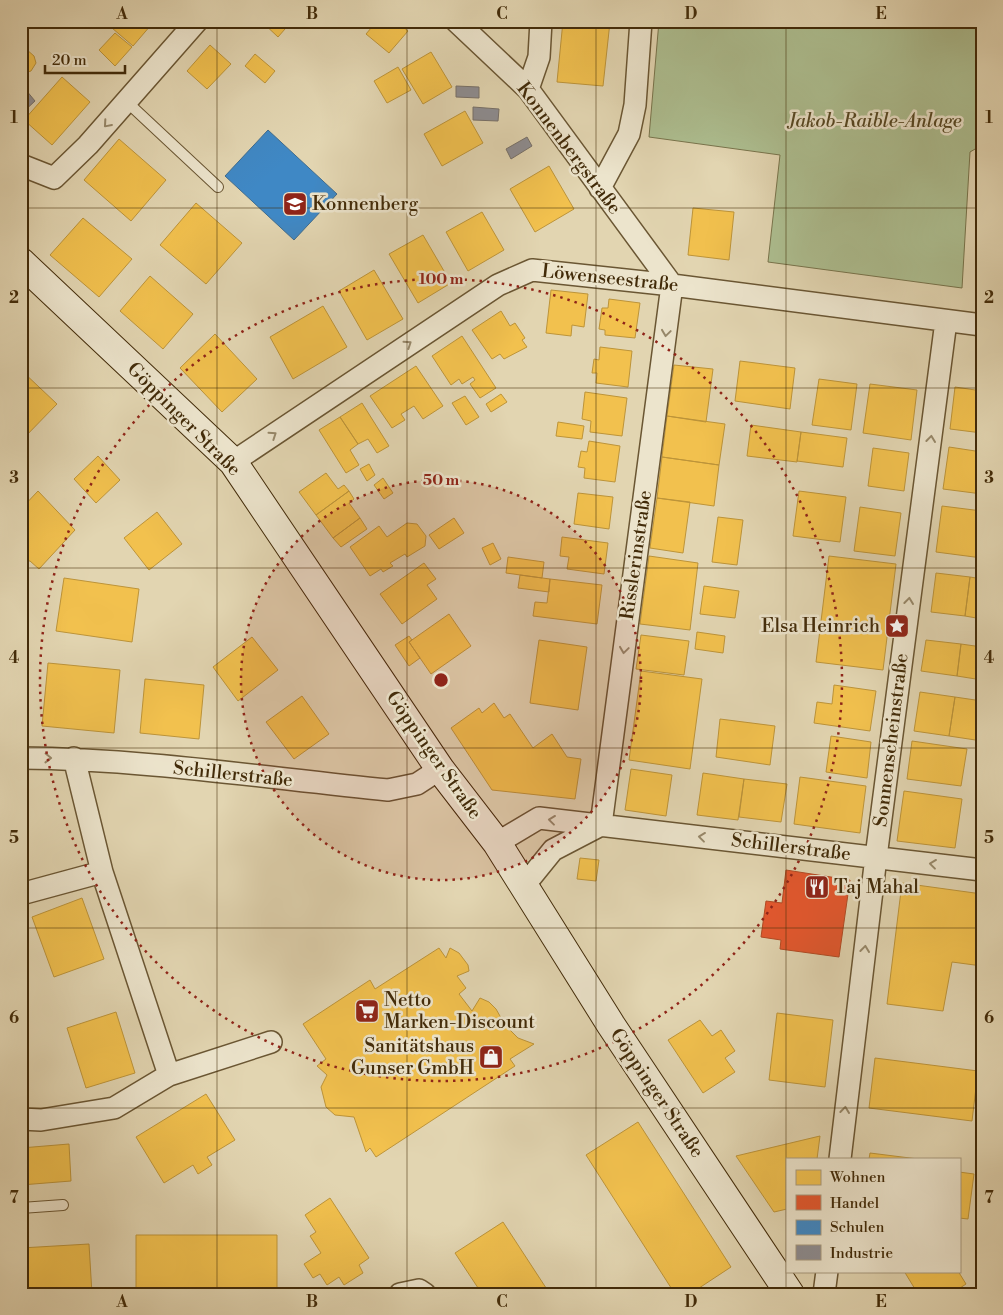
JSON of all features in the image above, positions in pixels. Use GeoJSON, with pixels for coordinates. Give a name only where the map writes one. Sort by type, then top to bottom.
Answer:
{"type":"FeatureCollection","features":[{"type":"Feature","properties":{"kind":"main road","name":"Göppinger Straße"},"geometry":{"type":"LineString","coordinates":[[21,262],[233,462],[440,768],[497,843],[523,888],[611,1025],[790,1294]]}},
{"type":"Feature","properties":{"kind":"street"},"geometry":{"type":"LineString","coordinates":[[21,165],[54,178],[88,145],[197,21]]}},
{"type":"Feature","properties":{"kind":"street","name":"Konnenbergstraße"},"geometry":{"type":"LineString","coordinates":[[456,21],[528,89],[672,285]]}},
{"type":"Feature","properties":{"kind":"street"},"geometry":{"type":"LineString","coordinates":[[528,89],[538,57],[541,21]]}},
{"type":"Feature","properties":{"kind":"street"},"geometry":{"type":"LineString","coordinates":[[600,188],[629,134],[635,105],[641,21]]}},
{"type":"Feature","properties":{"kind":"street","name":"Löwenseestraße"},"geometry":{"type":"LineString","coordinates":[[233,462],[498,285],[532,270],[672,285],[982,325]]}},
{"type":"Feature","properties":{"kind":"street","name":"Risslerinstraße"},"geometry":{"type":"LineString","coordinates":[[601,825],[672,285]]}},
{"type":"Feature","properties":{"kind":"street","name":"Sonnenscheinstraße"},"geometry":{"type":"LineString","coordinates":[[840,1158],[876,857],[946,321]]}},
{"type":"Feature","properties":{"kind":"street","name":"Schillerstraße"},"geometry":{"type":"LineString","coordinates":[[21,758],[74,758],[197,769],[388,790],[417,784],[440,768]]}},
{"type":"Feature","properties":{"kind":"street"},"geometry":{"type":"LineString","coordinates":[[74,758],[102,872],[169,1075]]}},
{"type":"Feature","properties":{"kind":"street","name":"Schillerstraße"},"geometry":{"type":"LineString","coordinates":[[497,843],[539,818],[982,870]]}},
{"type":"Feature","properties":{"kind":"street"},"geometry":{"type":"LineString","coordinates":[[523,888],[553,850],[601,825]]}},
{"type":"Feature","properties":{"kind":"street"},"geometry":{"type":"LineString","coordinates":[[21,894],[102,872]]}},
{"type":"Feature","properties":{"kind":"street"},"geometry":{"type":"LineString","coordinates":[[21,1119],[41,1120],[114,1108],[169,1075],[271,1042]]}},
{"type":"Feature","properties":{"kind":"street"},"geometry":{"type":"LineString","coordinates":[[824,1294],[827,1272]]}},
{"type":"Feature","properties":{"kind":"lane"},"geometry":{"type":"LineString","coordinates":[[126,102],[218,187]]}},
{"type":"Feature","properties":{"kind":"lane"},"geometry":{"type":"LineString","coordinates":[[21,1208],[63,1205]]}},
{"type":"Feature","properties":{"kind":"green space","name":"Jakob-Raible-Anlage"},"geometry":{"type":"Polygon","coordinates":[[[659,21],[982,21],[982,145],[970,152],[962,288],[768,262],[780,155],[649,137],[659,21]]]}},
{"type":"Feature","properties":{"kind":"building: Wohnen"},"geometry":{"type":"Polygon","coordinates":[[[147,21],[151,25],[133,46],[105,22],[147,21]]]}},
{"type":"Feature","properties":{"kind":"building: Wohnen"},"geometry":{"type":"Polygon","coordinates":[[[261,21],[292,21],[278,37],[261,21]]]}},
{"type":"Feature","properties":{"kind":"building: Wohnen"},"geometry":{"type":"Polygon","coordinates":[[[377,21],[396,21],[408,31],[389,53],[366,34],[377,21]]]}},
{"type":"Feature","properties":{"kind":"building: Wohnen"},"geometry":{"type":"Polygon","coordinates":[[[563,21],[610,22],[603,86],[557,82],[563,21]]]}},
{"type":"Feature","properties":{"kind":"building: Wohnen"},"geometry":{"type":"Polygon","coordinates":[[[115,33],[132,47],[115,66],[99,50],[115,33]]]}},
{"type":"Feature","properties":{"kind":"building: Wohnen"},"geometry":{"type":"Polygon","coordinates":[[[210,45],[231,64],[207,89],[187,71],[210,45]]]}},
{"type":"Feature","properties":{"kind":"building: Wohnen"},"geometry":{"type":"Polygon","coordinates":[[[26,49],[34,56],[36,63],[31,71],[24,73],[21,72],[21,50],[26,49]]]}},
{"type":"Feature","properties":{"kind":"building: Wohnen"},"geometry":{"type":"Polygon","coordinates":[[[431,52],[452,87],[423,104],[402,69],[431,52]]]}},
{"type":"Feature","properties":{"kind":"building: Wohnen"},"geometry":{"type":"Polygon","coordinates":[[[255,54],[275,71],[265,83],[245,66],[255,54]]]}},
{"type":"Feature","properties":{"kind":"building: Wohnen"},"geometry":{"type":"Polygon","coordinates":[[[398,67],[411,90],[387,103],[374,81],[398,67]]]}},
{"type":"Feature","properties":{"kind":"building: Wohnen"},"geometry":{"type":"Polygon","coordinates":[[[62,77],[90,102],[52,145],[24,120],[62,77]]]}},
{"type":"Feature","properties":{"kind":"building: Wohnen"},"geometry":{"type":"Polygon","coordinates":[[[465,111],[483,143],[442,166],[424,134],[465,111]]]}},
{"type":"Feature","properties":{"kind":"building: Wohnen"},"geometry":{"type":"Polygon","coordinates":[[[119,139],[166,180],[131,221],[84,180],[119,139]]]}},
{"type":"Feature","properties":{"kind":"building: Wohnen"},"geometry":{"type":"Polygon","coordinates":[[[549,166],[574,209],[535,232],[510,189],[549,166]]]}},
{"type":"Feature","properties":{"kind":"building: Wohnen"},"geometry":{"type":"Polygon","coordinates":[[[196,203],[242,243],[206,284],[160,245],[196,203]]]}},
{"type":"Feature","properties":{"kind":"building: Wohnen"},"geometry":{"type":"Polygon","coordinates":[[[693,208],[734,212],[729,260],[688,255],[693,208]]]}},
{"type":"Feature","properties":{"kind":"building: Wohnen"},"geometry":{"type":"Polygon","coordinates":[[[482,212],[504,250],[468,271],[446,232],[482,212]]]}},
{"type":"Feature","properties":{"kind":"building: Wohnen"},"geometry":{"type":"Polygon","coordinates":[[[83,218],[132,259],[99,297],[50,255],[83,218]]]}},
{"type":"Feature","properties":{"kind":"building: Wohnen"},"geometry":{"type":"Polygon","coordinates":[[[423,235],[451,283],[418,303],[389,254],[423,235]]]}},
{"type":"Feature","properties":{"kind":"building: Wohnen"},"geometry":{"type":"Polygon","coordinates":[[[374,270],[403,319],[367,340],[339,291],[374,270]]]}},
{"type":"Feature","properties":{"kind":"building: Wohnen"},"geometry":{"type":"Polygon","coordinates":[[[150,276],[193,314],[163,349],[120,311],[150,276]]]}},
{"type":"Feature","properties":{"kind":"building: Wohnen"},"geometry":{"type":"Polygon","coordinates":[[[551,290],[588,294],[584,327],[572,325],[571,336],[546,333],[551,290]]]}},
{"type":"Feature","properties":{"kind":"building: Wohnen"},"geometry":{"type":"Polygon","coordinates":[[[609,299],[640,303],[635,338],[605,335],[605,330],[599,329],[602,308],[608,308],[609,299]]]}},
{"type":"Feature","properties":{"kind":"building: Wohnen"},"geometry":{"type":"Polygon","coordinates":[[[323,306],[347,347],[293,379],[270,337],[323,306]]]}},
{"type":"Feature","properties":{"kind":"building: Wohnen"},"geometry":{"type":"Polygon","coordinates":[[[501,311],[510,326],[515,323],[525,338],[522,340],[527,347],[504,359],[500,354],[492,359],[472,330],[501,311]]]}},
{"type":"Feature","properties":{"kind":"building: Wohnen"},"geometry":{"type":"Polygon","coordinates":[[[215,334],[257,379],[222,412],[180,368],[215,334]]]}},
{"type":"Feature","properties":{"kind":"building: Wohnen"},"geometry":{"type":"Polygon","coordinates":[[[462,336],[496,388],[480,398],[470,384],[475,380],[473,377],[462,384],[459,379],[451,385],[432,356],[462,336]]]}},
{"type":"Feature","properties":{"kind":"building: Wohnen"},"geometry":{"type":"Polygon","coordinates":[[[600,347],[632,351],[628,387],[596,383],[597,373],[592,373],[594,359],[599,360],[600,347]]]}},
{"type":"Feature","properties":{"kind":"building: Wohnen"},"geometry":{"type":"Polygon","coordinates":[[[740,361],[795,368],[790,409],[735,401],[740,361]]]}},
{"type":"Feature","properties":{"kind":"building: Wohnen"},"geometry":{"type":"Polygon","coordinates":[[[674,365],[713,369],[706,422],[667,416],[674,365]]]}},
{"type":"Feature","properties":{"kind":"building: Wohnen"},"geometry":{"type":"Polygon","coordinates":[[[416,366],[443,406],[423,419],[414,406],[401,414],[405,420],[392,428],[370,396],[416,366]]]}},
{"type":"Feature","properties":{"kind":"building: Wohnen"},"geometry":{"type":"Polygon","coordinates":[[[21,370],[57,404],[21,441],[21,370]]]}},
{"type":"Feature","properties":{"kind":"building: Wohnen"},"geometry":{"type":"Polygon","coordinates":[[[819,379],[857,384],[851,430],[812,425],[819,379]]]}},
{"type":"Feature","properties":{"kind":"building: Wohnen"},"geometry":{"type":"Polygon","coordinates":[[[870,384],[917,390],[911,440],[863,433],[870,384]]]}},
{"type":"Feature","properties":{"kind":"building: Wohnen"},"geometry":{"type":"Polygon","coordinates":[[[955,387],[982,391],[982,433],[950,429],[955,387]]]}},
{"type":"Feature","properties":{"kind":"building: Wohnen"},"geometry":{"type":"Polygon","coordinates":[[[585,392],[627,398],[622,436],[590,432],[591,421],[582,419],[585,392]]]}},
{"type":"Feature","properties":{"kind":"building: Wohnen"},"geometry":{"type":"Polygon","coordinates":[[[501,394],[507,402],[491,412],[486,404],[501,394]]]}},
{"type":"Feature","properties":{"kind":"building: Wohnen"},"geometry":{"type":"Polygon","coordinates":[[[465,396],[479,417],[466,425],[452,403],[465,396]]]}},
{"type":"Feature","properties":{"kind":"building: Wohnen"},"geometry":{"type":"Polygon","coordinates":[[[362,403],[389,446],[377,453],[368,439],[358,444],[340,417],[362,403]]]}},
{"type":"Feature","properties":{"kind":"building: Wohnen"},"geometry":{"type":"Polygon","coordinates":[[[667,416],[725,424],[719,465],[662,457],[667,416]]]}},
{"type":"Feature","properties":{"kind":"building: Wohnen"},"geometry":{"type":"Polygon","coordinates":[[[340,417],[358,444],[350,450],[359,465],[346,473],[319,430],[340,417]]]}},
{"type":"Feature","properties":{"kind":"building: Wohnen"},"geometry":{"type":"Polygon","coordinates":[[[558,422],[584,426],[582,439],[556,436],[558,422]]]}},
{"type":"Feature","properties":{"kind":"building: Wohnen"},"geometry":{"type":"Polygon","coordinates":[[[751,425],[801,432],[797,462],[747,456],[751,425]]]}},
{"type":"Feature","properties":{"kind":"building: Wohnen"},"geometry":{"type":"Polygon","coordinates":[[[801,432],[847,438],[843,467],[797,461],[801,432]]]}},
{"type":"Feature","properties":{"kind":"building: Wohnen"},"geometry":{"type":"Polygon","coordinates":[[[589,441],[620,446],[615,482],[584,478],[585,468],[578,467],[581,451],[587,452],[589,441]]]}},
{"type":"Feature","properties":{"kind":"building: Wohnen"},"geometry":{"type":"Polygon","coordinates":[[[949,447],[982,452],[982,494],[943,489],[949,447]]]}},
{"type":"Feature","properties":{"kind":"building: Wohnen"},"geometry":{"type":"Polygon","coordinates":[[[873,448],[909,453],[904,491],[868,486],[873,448]]]}},
{"type":"Feature","properties":{"kind":"building: Wohnen"},"geometry":{"type":"Polygon","coordinates":[[[98,456],[120,480],[96,503],[74,479],[98,456]]]}},
{"type":"Feature","properties":{"kind":"building: Wohnen"},"geometry":{"type":"Polygon","coordinates":[[[662,457],[719,465],[714,506],[657,498],[662,457]]]}},
{"type":"Feature","properties":{"kind":"building: Wohnen"},"geometry":{"type":"Polygon","coordinates":[[[369,464],[375,475],[367,481],[360,469],[369,464]]]}},
{"type":"Feature","properties":{"kind":"building: Wohnen"},"geometry":{"type":"Polygon","coordinates":[[[326,473],[338,489],[344,485],[349,491],[316,515],[299,492],[326,473]]]}},
{"type":"Feature","properties":{"kind":"building: Wohnen"},"geometry":{"type":"Polygon","coordinates":[[[383,478],[393,493],[384,499],[374,485],[383,478]]]}},
{"type":"Feature","properties":{"kind":"building: Wohnen"},"geometry":{"type":"Polygon","coordinates":[[[38,491],[75,530],[39,569],[30,561],[21,561],[21,509],[38,491]]]}},
{"type":"Feature","properties":{"kind":"building: Wohnen"},"geometry":{"type":"Polygon","coordinates":[[[349,491],[354,499],[349,503],[360,518],[333,538],[316,515],[349,491]]]}},
{"type":"Feature","properties":{"kind":"building: Wohnen"},"geometry":{"type":"Polygon","coordinates":[[[799,491],[846,497],[840,542],[793,536],[799,491]]]}},
{"type":"Feature","properties":{"kind":"building: Wohnen"},"geometry":{"type":"Polygon","coordinates":[[[578,493],[613,497],[609,529],[574,524],[578,493]]]}},
{"type":"Feature","properties":{"kind":"building: Wohnen"},"geometry":{"type":"Polygon","coordinates":[[[657,498],[690,502],[683,553],[650,548],[657,498]]]}},
{"type":"Feature","properties":{"kind":"building: Wohnen"},"geometry":{"type":"Polygon","coordinates":[[[942,506],[982,511],[982,558],[936,552],[942,506]]]}},
{"type":"Feature","properties":{"kind":"building: Wohnen"},"geometry":{"type":"Polygon","coordinates":[[[860,507],[901,513],[895,556],[854,551],[860,507]]]}},
{"type":"Feature","properties":{"kind":"building: Wohnen"},"geometry":{"type":"Polygon","coordinates":[[[157,512],[182,544],[149,570],[124,538],[157,512]]]}},
{"type":"Feature","properties":{"kind":"building: Wohnen"},"geometry":{"type":"Polygon","coordinates":[[[718,517],[743,520],[737,565],[712,562],[718,517]]]}},
{"type":"Feature","properties":{"kind":"building: Wohnen"},"geometry":{"type":"Polygon","coordinates":[[[360,518],[367,529],[341,547],[333,538],[360,518]]]}},
{"type":"Feature","properties":{"kind":"building: Wohnen"},"geometry":{"type":"Polygon","coordinates":[[[454,518],[464,533],[439,549],[429,535],[454,518]]]}},
{"type":"Feature","properties":{"kind":"building: Wohnen"},"geometry":{"type":"Polygon","coordinates":[[[407,523],[417,524],[426,536],[425,546],[407,557],[405,554],[390,563],[393,566],[383,572],[381,569],[370,576],[350,547],[379,526],[387,537],[407,523]]]}},
{"type":"Feature","properties":{"kind":"building: Wohnen"},"geometry":{"type":"Polygon","coordinates":[[[562,537],[608,543],[604,574],[567,569],[569,557],[560,556],[562,537]]]}},
{"type":"Feature","properties":{"kind":"building: Wohnen"},"geometry":{"type":"Polygon","coordinates":[[[493,543],[501,559],[490,565],[482,548],[493,543]]]}},
{"type":"Feature","properties":{"kind":"building: Wohnen"},"geometry":{"type":"Polygon","coordinates":[[[649,556],[698,563],[690,630],[640,624],[649,556]]]}},
{"type":"Feature","properties":{"kind":"building: Wohnen"},"geometry":{"type":"Polygon","coordinates":[[[829,556],[896,564],[883,670],[816,662],[829,556]]]}},
{"type":"Feature","properties":{"kind":"building: Wohnen"},"geometry":{"type":"Polygon","coordinates":[[[508,557],[544,562],[542,578],[506,573],[508,557]]]}},
{"type":"Feature","properties":{"kind":"building: Wohnen"},"geometry":{"type":"Polygon","coordinates":[[[424,563],[436,579],[427,585],[437,599],[402,624],[380,594],[424,563]]]}},
{"type":"Feature","properties":{"kind":"building: Wohnen"},"geometry":{"type":"Polygon","coordinates":[[[936,573],[970,577],[965,616],[931,612],[936,573]]]}},
{"type":"Feature","properties":{"kind":"building: Wohnen"},"geometry":{"type":"Polygon","coordinates":[[[520,575],[550,579],[549,592],[518,588],[520,575]]]}},
{"type":"Feature","properties":{"kind":"building: Wohnen"},"geometry":{"type":"Polygon","coordinates":[[[970,577],[982,579],[982,619],[965,616],[970,577]]]}},
{"type":"Feature","properties":{"kind":"building: Wohnen"},"geometry":{"type":"Polygon","coordinates":[[[64,578],[139,589],[132,642],[56,631],[64,578]]]}},
{"type":"Feature","properties":{"kind":"building: Wohnen"},"geometry":{"type":"Polygon","coordinates":[[[550,579],[602,585],[597,624],[533,616],[535,602],[547,603],[550,579]]]}},
{"type":"Feature","properties":{"kind":"building: Wohnen"},"geometry":{"type":"Polygon","coordinates":[[[704,586],[739,591],[735,618],[700,614],[704,586]]]}},
{"type":"Feature","properties":{"kind":"building: Wohnen"},"geometry":{"type":"Polygon","coordinates":[[[449,614],[471,646],[431,674],[409,642],[449,614]]]}},
{"type":"Feature","properties":{"kind":"building: Wohnen"},"geometry":{"type":"Polygon","coordinates":[[[697,632],[725,636],[723,653],[695,649],[697,632]]]}},
{"type":"Feature","properties":{"kind":"building: Wohnen"},"geometry":{"type":"Polygon","coordinates":[[[641,635],[689,641],[684,675],[636,669],[641,635]]]}},
{"type":"Feature","properties":{"kind":"building: Wohnen"},"geometry":{"type":"Polygon","coordinates":[[[409,636],[412,640],[409,642],[420,658],[409,666],[395,645],[409,636]]]}},
{"type":"Feature","properties":{"kind":"building: Wohnen"},"geometry":{"type":"Polygon","coordinates":[[[252,637],[278,670],[238,701],[213,667],[252,637]]]}},
{"type":"Feature","properties":{"kind":"building: Wohnen"},"geometry":{"type":"Polygon","coordinates":[[[539,640],[587,647],[578,710],[530,703],[539,640]]]}},
{"type":"Feature","properties":{"kind":"building: Wohnen"},"geometry":{"type":"Polygon","coordinates":[[[926,640],[961,644],[957,676],[921,671],[926,640]]]}},
{"type":"Feature","properties":{"kind":"building: Wohnen"},"geometry":{"type":"Polygon","coordinates":[[[961,644],[982,647],[982,680],[957,676],[961,644]]]}},
{"type":"Feature","properties":{"kind":"building: Wohnen"},"geometry":{"type":"Polygon","coordinates":[[[48,663],[120,670],[114,733],[42,726],[48,663]]]}},
{"type":"Feature","properties":{"kind":"building: Wohnen"},"geometry":{"type":"Polygon","coordinates":[[[641,671],[702,679],[690,769],[629,760],[641,671]]]}},
{"type":"Feature","properties":{"kind":"building: Wohnen"},"geometry":{"type":"Polygon","coordinates":[[[145,679],[204,685],[199,739],[140,733],[145,679]]]}},
{"type":"Feature","properties":{"kind":"building: Wohnen"},"geometry":{"type":"Polygon","coordinates":[[[834,685],[876,691],[870,731],[814,723],[817,702],[832,704],[834,685]]]}},
{"type":"Feature","properties":{"kind":"building: Wohnen"},"geometry":{"type":"Polygon","coordinates":[[[920,692],[955,697],[949,736],[914,731],[920,692]]]}},
{"type":"Feature","properties":{"kind":"building: Wohnen"},"geometry":{"type":"Polygon","coordinates":[[[302,696],[329,734],[294,759],[266,722],[302,696]]]}},
{"type":"Feature","properties":{"kind":"building: Wohnen"},"geometry":{"type":"Polygon","coordinates":[[[955,697],[982,701],[982,741],[949,736],[955,697]]]}},
{"type":"Feature","properties":{"kind":"building: Wohnen"},"geometry":{"type":"Polygon","coordinates":[[[494,703],[504,718],[510,714],[533,748],[552,734],[567,757],[581,759],[575,799],[492,790],[451,728],[479,708],[482,713],[494,703]]]}},
{"type":"Feature","properties":{"kind":"building: Wohnen"},"geometry":{"type":"Polygon","coordinates":[[[720,719],[775,726],[770,765],[716,757],[720,719]]]}},
{"type":"Feature","properties":{"kind":"building: Wohnen"},"geometry":{"type":"Polygon","coordinates":[[[831,736],[871,742],[867,778],[826,772],[831,736]]]}},
{"type":"Feature","properties":{"kind":"building: Wohnen"},"geometry":{"type":"Polygon","coordinates":[[[912,741],[967,749],[961,786],[907,779],[912,741]]]}},
{"type":"Feature","properties":{"kind":"building: Wohnen"},"geometry":{"type":"Polygon","coordinates":[[[631,769],[672,775],[666,816],[625,810],[631,769]]]}},
{"type":"Feature","properties":{"kind":"building: Wohnen"},"geometry":{"type":"Polygon","coordinates":[[[703,773],[744,779],[738,820],[697,815],[703,773]]]}},
{"type":"Feature","properties":{"kind":"building: Wohnen"},"geometry":{"type":"Polygon","coordinates":[[[800,777],[866,786],[860,833],[794,824],[800,777]]]}},
{"type":"Feature","properties":{"kind":"building: Wohnen"},"geometry":{"type":"Polygon","coordinates":[[[744,779],[787,784],[781,822],[739,817],[744,779]]]}},
{"type":"Feature","properties":{"kind":"building: Wohnen"},"geometry":{"type":"Polygon","coordinates":[[[904,791],[962,799],[955,848],[897,841],[904,791]]]}},
{"type":"Feature","properties":{"kind":"building: Wohnen"},"geometry":{"type":"Polygon","coordinates":[[[580,858],[599,860],[596,881],[577,879],[580,858]]]}},
{"type":"Feature","properties":{"kind":"building: Wohnen"},"geometry":{"type":"Polygon","coordinates":[[[902,883],[982,894],[982,966],[952,962],[943,1011],[887,1004],[902,883]]]}},
{"type":"Feature","properties":{"kind":"building: Wohnen"},"geometry":{"type":"Polygon","coordinates":[[[82,898],[104,959],[54,977],[32,917],[82,898]]]}},
{"type":"Feature","properties":{"kind":"building: Wohnen"},"geometry":{"type":"Polygon","coordinates":[[[439,948],[446,958],[450,948],[459,953],[468,965],[469,971],[457,976],[466,988],[459,994],[472,1011],[480,998],[489,1002],[496,1009],[505,1025],[518,1038],[534,1044],[510,1059],[515,1066],[376,1157],[370,1148],[366,1152],[354,1117],[335,1115],[326,1107],[321,1087],[327,1075],[317,1066],[326,1059],[303,1024],[370,980],[375,989],[439,948]]]}},
{"type":"Feature","properties":{"kind":"building: Wohnen"},"geometry":{"type":"Polygon","coordinates":[[[116,1012],[135,1073],[86,1088],[67,1028],[116,1012]]]}},
{"type":"Feature","properties":{"kind":"building: Wohnen"},"geometry":{"type":"Polygon","coordinates":[[[777,1013],[833,1020],[825,1087],[769,1080],[777,1013]]]}},
{"type":"Feature","properties":{"kind":"building: Wohnen"},"geometry":{"type":"Polygon","coordinates":[[[700,1020],[712,1036],[721,1030],[735,1051],[725,1058],[735,1072],[703,1093],[668,1040],[700,1020]]]}},
{"type":"Feature","properties":{"kind":"building: Wohnen"},"geometry":{"type":"Polygon","coordinates":[[[875,1058],[978,1071],[972,1121],[869,1108],[875,1058]]]}},
{"type":"Feature","properties":{"kind":"building: Wohnen"},"geometry":{"type":"Polygon","coordinates":[[[21,1064],[27,1089],[21,1090],[21,1064]]]}},
{"type":"Feature","properties":{"kind":"building: Wohnen"},"geometry":{"type":"Polygon","coordinates":[[[206,1094],[235,1140],[207,1157],[212,1165],[198,1174],[193,1165],[164,1183],[136,1137],[206,1094]]]}},
{"type":"Feature","properties":{"kind":"building: Wohnen"},"geometry":{"type":"Polygon","coordinates":[[[638,1122],[731,1267],[690,1294],[675,1294],[586,1155],[638,1122]]]}},
{"type":"Feature","properties":{"kind":"building: Wohnen"},"geometry":{"type":"Polygon","coordinates":[[[820,1136],[817,1158],[786,1158],[786,1209],[774,1212],[736,1156],[820,1136]]]}},
{"type":"Feature","properties":{"kind":"building: Wohnen"},"geometry":{"type":"Polygon","coordinates":[[[69,1144],[71,1181],[21,1185],[21,1148],[69,1144]]]}},
{"type":"Feature","properties":{"kind":"building: Wohnen"},"geometry":{"type":"Polygon","coordinates":[[[870,1153],[910,1158],[869,1158],[870,1153]]]}},
{"type":"Feature","properties":{"kind":"building: Wohnen"},"geometry":{"type":"Polygon","coordinates":[[[960,1172],[974,1174],[968,1219],[960,1218],[960,1172]]]}},
{"type":"Feature","properties":{"kind":"building: Wohnen"},"geometry":{"type":"Polygon","coordinates":[[[330,1198],[369,1258],[359,1265],[363,1273],[344,1285],[339,1277],[327,1285],[320,1274],[313,1278],[304,1264],[321,1253],[310,1236],[316,1232],[305,1215],[330,1198]]]}},
{"type":"Feature","properties":{"kind":"building: Wohnen"},"geometry":{"type":"Polygon","coordinates":[[[503,1222],[550,1294],[482,1294],[455,1253],[503,1222]]]}},
{"type":"Feature","properties":{"kind":"building: Wohnen"},"geometry":{"type":"Polygon","coordinates":[[[136,1235],[277,1235],[277,1288],[136,1288],[136,1235]]]}},
{"type":"Feature","properties":{"kind":"building: Wohnen"},"geometry":{"type":"Polygon","coordinates":[[[89,1244],[92,1294],[21,1294],[21,1248],[89,1244]]]}},
{"type":"Feature","properties":{"kind":"building: Wohnen"},"geometry":{"type":"Polygon","coordinates":[[[905,1272],[959,1272],[966,1284],[951,1294],[918,1294],[905,1272]]]}},
{"type":"Feature","properties":{"kind":"building: Handel"},"geometry":{"type":"Polygon","coordinates":[[[786,870],[850,880],[839,957],[780,949],[781,940],[761,937],[766,901],[782,903],[786,870]]]}},
{"type":"Feature","properties":{"kind":"building: Schulen"},"geometry":{"type":"Polygon","coordinates":[[[268,130],[337,194],[294,240],[225,176],[268,130]]]}},
{"type":"Feature","properties":{"kind":"building: Industrie"},"geometry":{"type":"Polygon","coordinates":[[[21,84],[35,101],[21,114],[21,84]]]}},
{"type":"Feature","properties":{"kind":"building: Industrie"},"geometry":{"type":"Polygon","coordinates":[[[456,86],[479,87],[479,98],[456,97],[456,86]]]}},
{"type":"Feature","properties":{"kind":"building: Industrie"},"geometry":{"type":"Polygon","coordinates":[[[473,107],[499,109],[498,121],[473,120],[473,107]]]}},
{"type":"Feature","properties":{"kind":"building: Industrie"},"geometry":{"type":"Polygon","coordinates":[[[527,137],[532,146],[511,159],[506,149],[527,137]]]}},
{"type":"Feature","properties":{"kind":"place","name":"Konnenberg"},"geometry":{"type":"Point","coordinates":[295,204]}},
{"type":"Feature","properties":{"kind":"place","name":"Elsa Heinrich"},"geometry":{"type":"Point","coordinates":[897,626]}},
{"type":"Feature","properties":{"kind":"place","name":"Taj Mahal"},"geometry":{"type":"Point","coordinates":[817,887]}},
{"type":"Feature","properties":{"kind":"place","name":"Netto Marken-Discount"},"geometry":{"type":"Point","coordinates":[367,1011]}},
{"type":"Feature","properties":{"kind":"place","name":"Sanitätshaus Gunser GmbH"},"geometry":{"type":"Point","coordinates":[491,1057]}}]}
